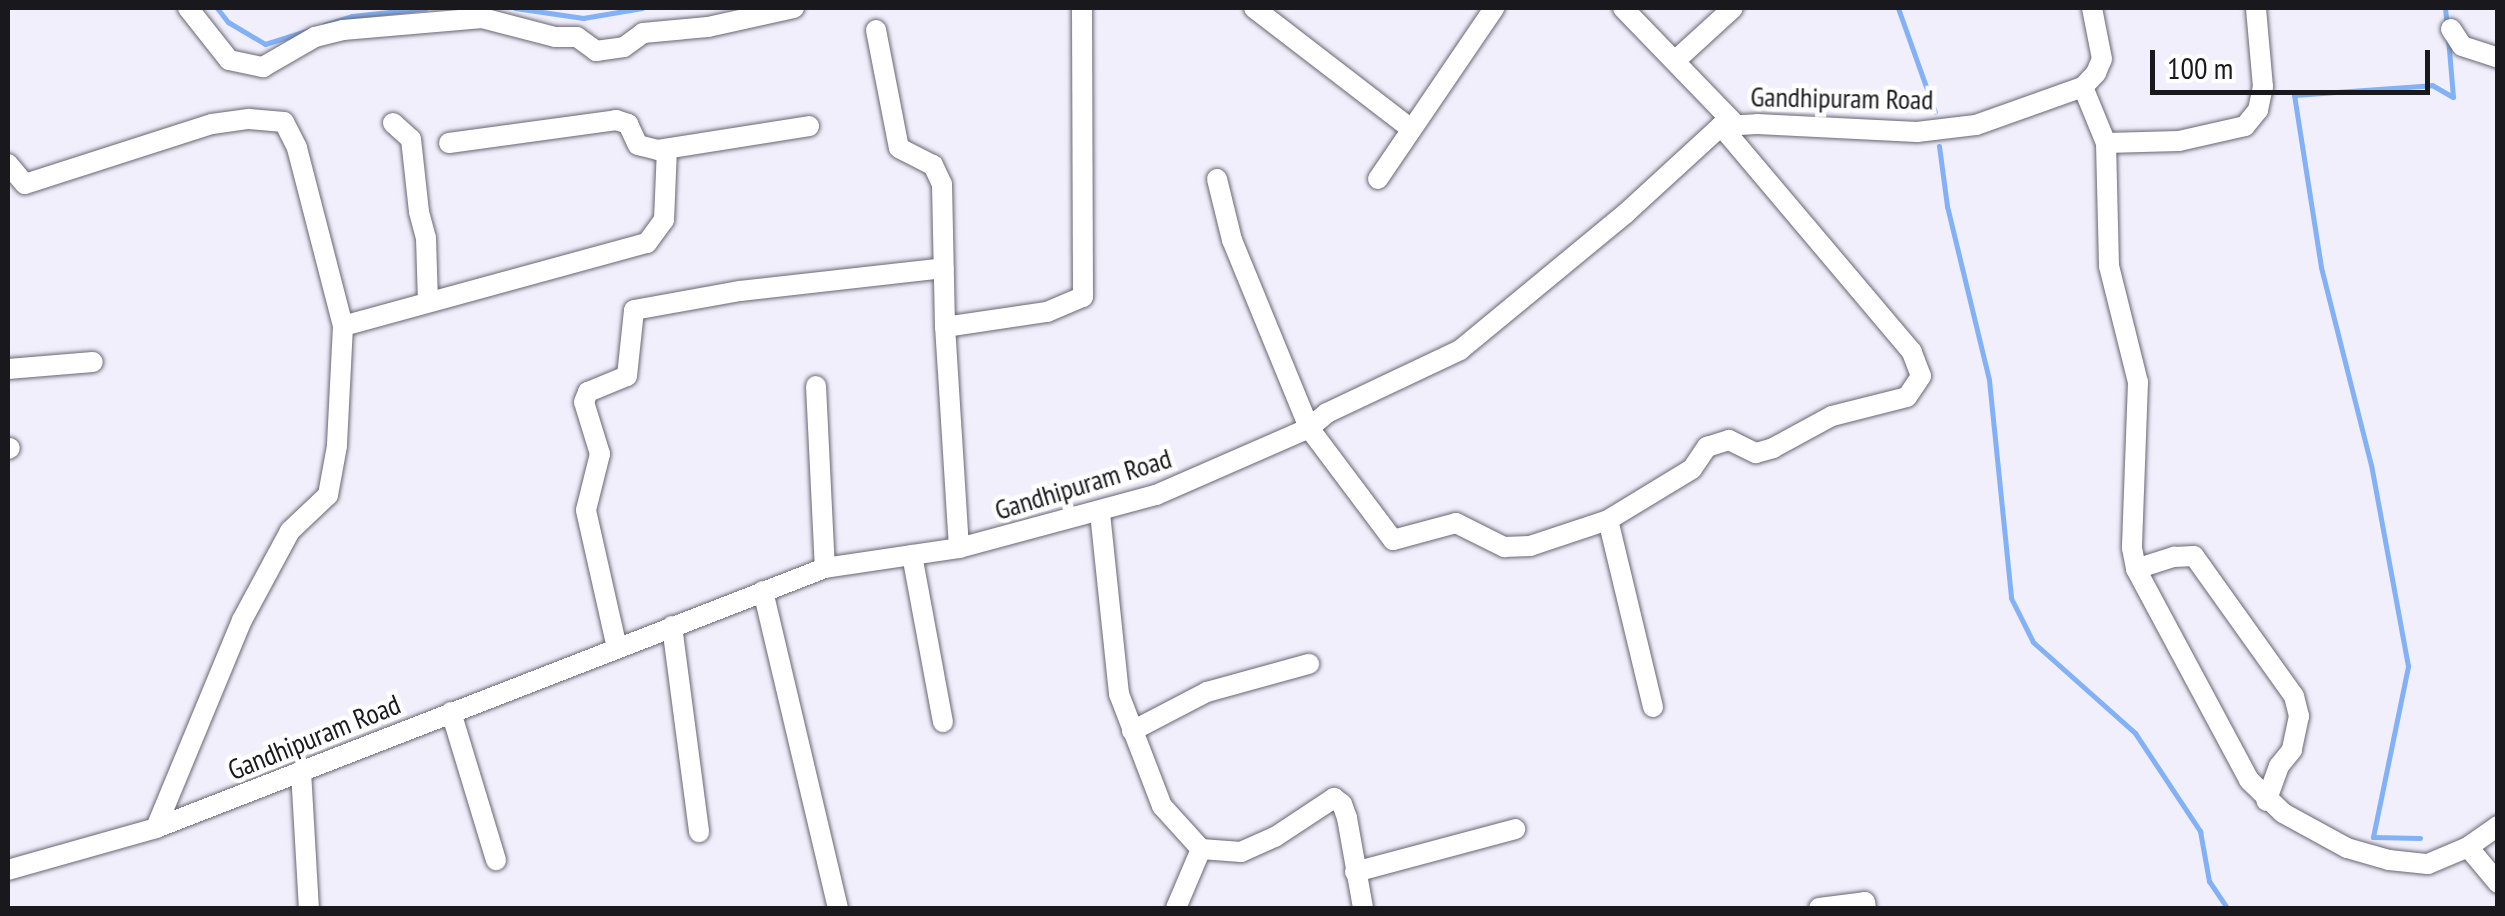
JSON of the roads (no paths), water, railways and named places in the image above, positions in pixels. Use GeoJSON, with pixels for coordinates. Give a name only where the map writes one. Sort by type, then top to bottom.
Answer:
{"type":"FeatureCollection","features":[{"type":"Feature","properties":{"kind":"street"},"geometry":{"type":"LineString","coordinates":[[188,8],[230,60],[263,67],[315,37],[344,30],[482,18],[554,37],[577,37],[596,51],[624,46],[643,33],[708,27],[794,8]]}},
{"type":"Feature","properties":{"kind":"street"},"geometry":{"type":"LineString","coordinates":[[945,327],[1048,312],[1084,297],[1082,8]]}},
{"type":"Feature","properties":{"kind":"street"},"geometry":{"type":"LineString","coordinates":[[1254,8],[1410,128]]}},
{"type":"Feature","properties":{"kind":"street"},"geometry":{"type":"LineString","coordinates":[[1378,179],[1494,8]]}},
{"type":"Feature","properties":{"kind":"street"},"geometry":{"type":"LineString","coordinates":[[1218,179],[1232,240],[1309,428],[1392,540],[1456,523],[1504,547],[1530,546],[1608,520],[1692,469],[1707,447],[1729,440],[1756,453],[1832,416],[1907,397],[1921,376],[1912,352],[1676,60],[1623,8]]}},
{"type":"Feature","properties":{"kind":"street"},"geometry":{"type":"LineString","coordinates":[[1676,60],[1733,8]]}},
{"type":"Feature","properties":{"kind":"street"},"geometry":{"type":"LineString","coordinates":[[2092,8],[2102,59],[2096,73],[2082,86],[2106,143],[2110,266],[2138,382],[2132,548],[2136,570],[2249,780],[2266,801],[2347,848],[2388,860],[2428,864],[2468,847],[2498,826]]}},
{"type":"Feature","properties":{"kind":"street"},"geometry":{"type":"LineString","coordinates":[[2106,143],[2179,140],[2245,126],[2258,110],[2263,87],[2256,8]]}},
{"type":"Feature","properties":{"kind":"street"},"geometry":{"type":"LineString","coordinates":[[2451,29],[2462,46],[2498,58]]}},
{"type":"Feature","properties":{"kind":"street"},"geometry":{"type":"LineString","coordinates":[[876,30],[892,130],[899,148],[940,174],[958,548]]}},
{"type":"Feature","properties":{"kind":"street","name":"Gandhipuram Road"},"geometry":{"type":"LineString","coordinates":[[8,870],[156,828],[825,568],[958,548],[1100,514],[1156,495],[1309,428],[1327,413],[1460,350],[1728,125],[1917,132],[1976,125],[2082,86]]}},
{"type":"Feature","properties":{"kind":"street"},"geometry":{"type":"LineString","coordinates":[[8,164],[25,184],[212,124],[248,119],[284,122],[297,148],[343,326],[337,446],[328,495],[290,531],[242,620],[156,828]]}},
{"type":"Feature","properties":{"kind":"street"},"geometry":{"type":"LineString","coordinates":[[449,143],[616,120],[628,124],[638,145],[647,150],[810,126]]}},
{"type":"Feature","properties":{"kind":"street"},"geometry":{"type":"LineString","coordinates":[[393,123],[410,139],[418,212],[426,238],[428,301]]}},
{"type":"Feature","properties":{"kind":"street"},"geometry":{"type":"LineString","coordinates":[[343,326],[647,243],[664,220],[668,149]]}},
{"type":"Feature","properties":{"kind":"street"},"geometry":{"type":"LineString","coordinates":[[617,648],[586,510],[600,454],[584,402],[588,392],[627,376],[634,310],[740,291],[944,268]]}},
{"type":"Feature","properties":{"kind":"street"},"geometry":{"type":"LineString","coordinates":[[8,369],[93,362]]}},
{"type":"Feature","properties":{"kind":"street"},"geometry":{"type":"LineString","coordinates":[[816,386],[825,568]]}},
{"type":"Feature","properties":{"kind":"street"},"geometry":{"type":"LineString","coordinates":[[1100,514],[1120,694],[1162,806],[1201,849],[1241,852],[1275,837],[1334,798],[1342,804],[1347,818],[1363,908]]}},
{"type":"Feature","properties":{"kind":"street"},"geometry":{"type":"LineString","coordinates":[[1608,520],[1653,706]]}},
{"type":"Feature","properties":{"kind":"street"},"geometry":{"type":"LineString","coordinates":[[912,555],[943,722]]}},
{"type":"Feature","properties":{"kind":"street"},"geometry":{"type":"LineString","coordinates":[[2136,570],[2174,556],[2194,556],[2294,696],[2299,716],[2292,750],[2280,766],[2266,801]]}},
{"type":"Feature","properties":{"kind":"street"},"geometry":{"type":"LineString","coordinates":[[763,591],[838,908]]}},
{"type":"Feature","properties":{"kind":"street"},"geometry":{"type":"LineString","coordinates":[[672,626],[699,832]]}},
{"type":"Feature","properties":{"kind":"street"},"geometry":{"type":"LineString","coordinates":[[1132,731],[1207,692],[1309,664]]}},
{"type":"Feature","properties":{"kind":"street"},"geometry":{"type":"LineString","coordinates":[[451,712],[496,860]]}},
{"type":"Feature","properties":{"kind":"street"},"geometry":{"type":"LineString","coordinates":[[301,771],[310,908]]}},
{"type":"Feature","properties":{"kind":"street"},"geometry":{"type":"LineString","coordinates":[[1355,872],[1514,829]]}},
{"type":"Feature","properties":{"kind":"street"},"geometry":{"type":"LineString","coordinates":[[2468,847],[2498,884]]}},
{"type":"Feature","properties":{"kind":"street"},"geometry":{"type":"LineString","coordinates":[[1176,908],[1201,849]]}},
{"type":"Feature","properties":{"kind":"street"},"geometry":{"type":"LineString","coordinates":[[1819,908],[1865,902],[1866,908]]}},
{"type":"Feature","properties":{"kind":"waterway"},"geometry":{"type":"LineString","coordinates":[[217,8],[228,22],[265,44],[309,30]]}},
{"type":"Feature","properties":{"kind":"waterway"},"geometry":{"type":"LineString","coordinates":[[324,25],[352,16],[426,8]]}},
{"type":"Feature","properties":{"kind":"waterway"},"geometry":{"type":"LineString","coordinates":[[515,8],[583,18],[642,8]]}},
{"type":"Feature","properties":{"kind":"waterway"},"geometry":{"type":"LineString","coordinates":[[1898,8],[1935,112]]}},
{"type":"Feature","properties":{"kind":"waterway"},"geometry":{"type":"LineString","coordinates":[[2445,8],[2447,26]]}},
{"type":"Feature","properties":{"kind":"waterway"},"geometry":{"type":"LineString","coordinates":[[2420,838],[2373,837],[2408,666],[2371,465],[2321,267],[2294,95],[2432,85],[2453,97],[2448,37]]}},
{"type":"Feature","properties":{"kind":"waterway"},"geometry":{"type":"LineString","coordinates":[[1939,146],[1947,206],[1989,380],[2011,598],[2033,642],[2135,733],[2200,831],[2209,881],[2227,908]]}}]}
